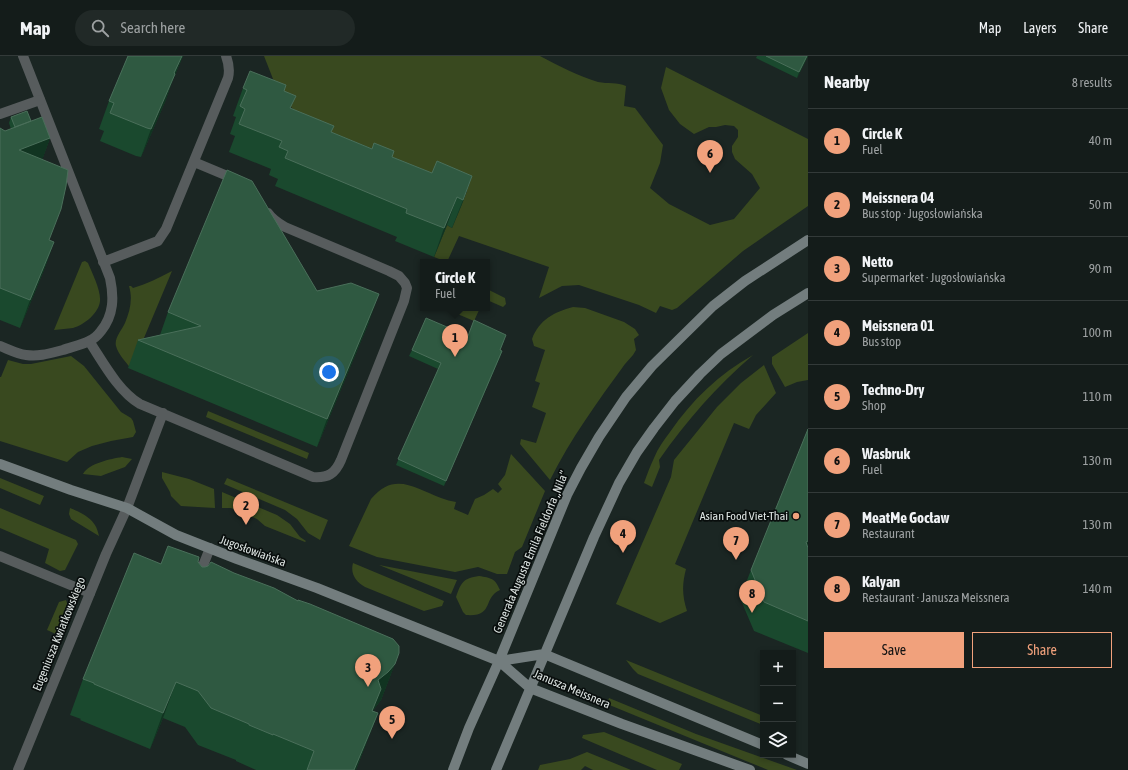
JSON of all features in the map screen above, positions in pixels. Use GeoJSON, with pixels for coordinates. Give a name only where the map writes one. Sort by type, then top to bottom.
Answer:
{"type":"FeatureCollection","features":[{"type":"Feature","properties":{"kind":"street"},"geometry":{"type":"LineString","coordinates":[[0,346],[21,354],[35,356],[53,353],[89,341],[96,337],[107,323],[111,314],[113,302],[110,278],[23,56]]}},
{"type":"Feature","properties":{"kind":"street"},"geometry":{"type":"LineString","coordinates":[[103,262],[158,241],[162,236],[228,78],[229,70],[226,56]]}},
{"type":"Feature","properties":{"kind":"street"},"geometry":{"type":"LineString","coordinates":[[0,114],[40,100]]}},
{"type":"Feature","properties":{"kind":"street"},"geometry":{"type":"LineString","coordinates":[[194,162],[243,182]]}},
{"type":"Feature","properties":{"kind":"street"},"geometry":{"type":"LineString","coordinates":[[89,341],[118,384],[131,399],[140,404],[313,477],[327,476],[332,473],[338,467],[404,301],[407,288],[405,282],[400,276],[281,225],[270,217],[262,205]]}},
{"type":"Feature","properties":{"kind":"street","name":"Generała Augusta Emila Fieldorfa „Nila”"},"geometry":{"type":"LineString","coordinates":[[453,770],[469,728],[499,661],[567,495],[599,436],[626,396],[652,366],[713,306],[745,281],[808,240]]}},
{"type":"Feature","properties":{"kind":"street"},"geometry":{"type":"LineString","coordinates":[[496,770],[594,537],[619,483],[638,452],[675,401],[721,354],[772,315],[808,293]]}},
{"type":"Feature","properties":{"kind":"street","name":"Eugeniusza Kwiatkowskiego"},"geometry":{"type":"LineString","coordinates":[[18,770],[106,554],[127,508],[163,413]]}},
{"type":"Feature","properties":{"kind":"street","name":"Jugosłowiańska"},"geometry":{"type":"LineString","coordinates":[[0,464],[71,490],[127,508],[176,535],[317,588],[499,661]]}},
{"type":"Feature","properties":{"kind":"street"},"geometry":{"type":"LineString","coordinates":[[196,584],[210,548]]}},
{"type":"Feature","properties":{"kind":"street"},"geometry":{"type":"LineString","coordinates":[[0,556],[90,593]]}},
{"type":"Feature","properties":{"kind":"street","name":"Janusza Meissnera"},"geometry":{"type":"LineString","coordinates":[[499,661],[544,654],[760,744]]}},
{"type":"Feature","properties":{"kind":"street","name":"Janusza Meissnera"},"geometry":{"type":"LineString","coordinates":[[499,661],[530,688],[622,724],[750,770]]}},
{"type":"Feature","properties":{"kind":"street"},"geometry":{"type":"LineString","coordinates":[[794,758],[808,764]]}},
{"type":"Feature","properties":{"kind":"green space"},"geometry":{"type":"Polygon","coordinates":[[[264,56],[540,56],[591,80],[626,86],[624,106],[635,108],[663,145],[660,163],[650,188],[669,204],[710,225],[734,219],[760,188],[752,174],[735,159],[732,152],[732,146],[738,137],[738,130],[734,126],[725,125],[709,127],[694,134],[680,124],[669,110],[661,88],[666,67],[808,139],[808,206],[743,251],[677,308],[672,310],[660,306],[656,313],[639,305],[579,285],[562,286],[539,298],[549,267],[459,236],[448,259],[439,259],[434,257],[447,225],[452,228],[467,191],[430,175],[307,137],[292,108],[275,84],[264,56]]]}},
{"type":"Feature","properties":{"kind":"green space"},"geometry":{"type":"Polygon","coordinates":[[[85,261],[88,263],[98,287],[100,301],[97,310],[82,324],[73,328],[54,330],[82,262],[85,261]]]}},
{"type":"Feature","properties":{"kind":"green space"},"geometry":{"type":"Polygon","coordinates":[[[172,271],[131,369],[118,352],[116,346],[117,337],[125,323],[130,309],[131,296],[129,286],[133,288],[172,271]]]}},
{"type":"Feature","properties":{"kind":"green space"},"geometry":{"type":"Polygon","coordinates":[[[490,290],[505,298],[506,304],[503,307],[490,301],[490,290]]]}},
{"type":"Feature","properties":{"kind":"green space"},"geometry":{"type":"Polygon","coordinates":[[[573,307],[585,308],[624,322],[635,329],[639,335],[634,339],[636,350],[633,355],[585,420],[550,480],[520,444],[521,439],[536,443],[546,413],[532,407],[540,383],[535,381],[545,350],[534,346],[532,339],[535,332],[548,318],[560,311],[573,307]]]}},
{"type":"Feature","properties":{"kind":"green space"},"geometry":{"type":"Polygon","coordinates":[[[450,311],[479,311],[474,321],[450,311]]]}},
{"type":"Feature","properties":{"kind":"green space"},"geometry":{"type":"Polygon","coordinates":[[[808,333],[808,380],[797,382],[785,387],[772,364],[772,357],[808,333]]]}},
{"type":"Feature","properties":{"kind":"green space"},"geometry":{"type":"Polygon","coordinates":[[[753,355],[714,392],[680,431],[659,460],[660,467],[652,487],[644,483],[659,447],[687,409],[718,379],[753,355]]]}},
{"type":"Feature","properties":{"kind":"green space"},"geometry":{"type":"Polygon","coordinates":[[[71,356],[84,366],[121,412],[131,418],[136,432],[133,437],[92,446],[78,452],[67,462],[0,441],[0,377],[8,360],[23,364],[31,364],[71,356]]]}},
{"type":"Feature","properties":{"kind":"green space"},"geometry":{"type":"Polygon","coordinates":[[[764,365],[776,393],[756,415],[749,429],[734,423],[675,564],[686,569],[683,590],[687,611],[660,623],[616,604],[671,477],[674,460],[717,407],[741,383],[764,365]]]}},
{"type":"Feature","properties":{"kind":"green space"},"geometry":{"type":"Polygon","coordinates":[[[208,411],[309,453],[307,459],[206,417],[208,411]]]}},
{"type":"Feature","properties":{"kind":"green space"},"geometry":{"type":"Polygon","coordinates":[[[511,454],[545,491],[522,547],[515,552],[507,574],[497,574],[478,567],[455,572],[377,557],[349,546],[371,499],[388,486],[405,484],[443,499],[456,502],[454,509],[468,515],[475,499],[493,489],[498,493],[502,489],[498,484],[505,475],[511,454]]]}},
{"type":"Feature","properties":{"kind":"green space"},"geometry":{"type":"Polygon","coordinates":[[[122,457],[132,459],[125,467],[101,476],[83,474],[95,464],[122,457]]]}},
{"type":"Feature","properties":{"kind":"green space"},"geometry":{"type":"Polygon","coordinates":[[[162,472],[189,479],[214,489],[215,508],[181,506],[171,496],[162,478],[162,472]]]}},
{"type":"Feature","properties":{"kind":"green space"},"geometry":{"type":"Polygon","coordinates":[[[0,478],[44,496],[40,505],[0,488],[0,478]]]}},
{"type":"Feature","properties":{"kind":"green space"},"geometry":{"type":"Polygon","coordinates":[[[227,478],[328,520],[320,540],[308,533],[297,519],[285,510],[224,484],[227,478]]]}},
{"type":"Feature","properties":{"kind":"green space"},"geometry":{"type":"Polygon","coordinates":[[[222,492],[277,515],[290,524],[300,537],[306,541],[305,542],[265,526],[257,519],[231,508],[222,508],[222,492]]]}},
{"type":"Feature","properties":{"kind":"green space"},"geometry":{"type":"Polygon","coordinates":[[[0,508],[76,540],[78,544],[65,570],[60,571],[45,563],[49,549],[0,528],[0,508]]]}},
{"type":"Feature","properties":{"kind":"green space"},"geometry":{"type":"Polygon","coordinates":[[[70,508],[89,518],[95,525],[99,536],[71,519],[69,514],[70,508]]]}},
{"type":"Feature","properties":{"kind":"green space"},"geometry":{"type":"Polygon","coordinates":[[[353,563],[444,601],[442,606],[424,611],[365,587],[354,577],[352,571],[353,563]]]}},
{"type":"Feature","properties":{"kind":"green space"},"geometry":{"type":"Polygon","coordinates":[[[379,565],[457,580],[451,594],[379,565]]]}},
{"type":"Feature","properties":{"kind":"green space"},"geometry":{"type":"Polygon","coordinates":[[[479,576],[492,579],[500,590],[495,593],[485,610],[481,613],[466,615],[456,597],[459,588],[463,582],[469,578],[479,576]]]}},
{"type":"Feature","properties":{"kind":"green space"},"geometry":{"type":"Polygon","coordinates":[[[66,600],[68,609],[67,617],[61,633],[58,635],[47,630],[59,602],[66,600]]]}},
{"type":"Feature","properties":{"kind":"green space"},"geometry":{"type":"Polygon","coordinates":[[[626,660],[760,715],[760,724],[638,674],[626,660]]]}},
{"type":"Feature","properties":{"kind":"green space"},"geometry":{"type":"Polygon","coordinates":[[[609,698],[696,734],[797,770],[768,770],[607,704],[609,698]]]}},
{"type":"Feature","properties":{"kind":"green space"},"geometry":{"type":"Polygon","coordinates":[[[604,732],[682,764],[679,770],[657,770],[582,738],[583,735],[604,732]]]}},
{"type":"Feature","properties":{"kind":"green space"},"geometry":{"type":"Polygon","coordinates":[[[587,752],[631,770],[593,770],[585,766],[581,770],[538,770],[540,765],[570,759],[587,752]]]}},
{"type":"Feature","properties":{"kind":"building"},"geometry":{"type":"Polygon","coordinates":[[[128,56],[182,56],[151,129],[110,113],[114,103],[109,101],[128,56]]]}},
{"type":"Feature","properties":{"kind":"building"},"geometry":{"type":"Polygon","coordinates":[[[766,56],[807,56],[799,72],[766,56]]]}},
{"type":"Feature","properties":{"kind":"building"},"geometry":{"type":"Polygon","coordinates":[[[250,71],[286,85],[284,91],[296,96],[290,108],[334,126],[331,132],[372,149],[374,143],[394,151],[392,157],[432,173],[437,161],[472,176],[463,200],[457,197],[444,228],[406,213],[407,209],[285,158],[288,151],[279,147],[282,141],[239,124],[245,109],[240,106],[247,90],[243,88],[250,71]]]}},
{"type":"Feature","properties":{"kind":"building"},"geometry":{"type":"Polygon","coordinates":[[[27,111],[31,121],[15,127],[11,117],[27,111]]]}},
{"type":"Feature","properties":{"kind":"building"},"geometry":{"type":"Polygon","coordinates":[[[42,117],[50,138],[19,150],[68,170],[61,209],[49,240],[54,242],[30,300],[0,288],[0,128],[5,131],[42,117]]]}},
{"type":"Feature","properties":{"kind":"building"},"geometry":{"type":"Polygon","coordinates":[[[227,170],[252,181],[317,291],[351,283],[379,294],[327,419],[138,340],[201,326],[168,312],[227,170]]]}},
{"type":"Feature","properties":{"kind":"building"},"geometry":{"type":"Polygon","coordinates":[[[426,318],[468,336],[474,320],[506,335],[500,350],[502,351],[446,481],[398,459],[441,363],[412,350],[426,318]]]}},
{"type":"Feature","properties":{"kind":"building"},"geometry":{"type":"Polygon","coordinates":[[[808,429],[808,541],[806,542],[808,548],[808,621],[764,602],[751,570],[808,429]]]}},
{"type":"Feature","properties":{"kind":"building"},"geometry":{"type":"Polygon","coordinates":[[[168,546],[199,557],[198,562],[202,567],[208,566],[211,562],[234,573],[274,588],[298,601],[310,604],[393,639],[399,646],[399,653],[395,664],[378,680],[381,689],[372,711],[378,713],[354,770],[307,770],[314,751],[211,708],[198,691],[176,682],[163,713],[83,679],[134,553],[161,564],[168,546]]]}},
{"type":"Feature","properties":{"kind":"place","name":"Wasbruk"},"geometry":{"type":"Point","coordinates":[710,173]}},
{"type":"Feature","properties":{"kind":"place","name":"Circle K"},"geometry":{"type":"Point","coordinates":[455,357]}},
{"type":"Feature","properties":{"kind":"place","name":"Asian Food Viet-Thai"},"geometry":{"type":"Point","coordinates":[796,516]}},
{"type":"Feature","properties":{"kind":"place","name":"Meissnera 04"},"geometry":{"type":"Point","coordinates":[246,525]}},
{"type":"Feature","properties":{"kind":"place","name":"Meissnera 01"},"geometry":{"type":"Point","coordinates":[623,553]}},
{"type":"Feature","properties":{"kind":"place","name":"MeatMe Gocław"},"geometry":{"type":"Point","coordinates":[736,560]}},
{"type":"Feature","properties":{"kind":"place","name":"Kalyan"},"geometry":{"type":"Point","coordinates":[752,613]}},
{"type":"Feature","properties":{"kind":"place","name":"Netto"},"geometry":{"type":"Point","coordinates":[368,687]}},
{"type":"Feature","properties":{"kind":"place","name":"Techno-Dry"},"geometry":{"type":"Point","coordinates":[392,739]}}]}
